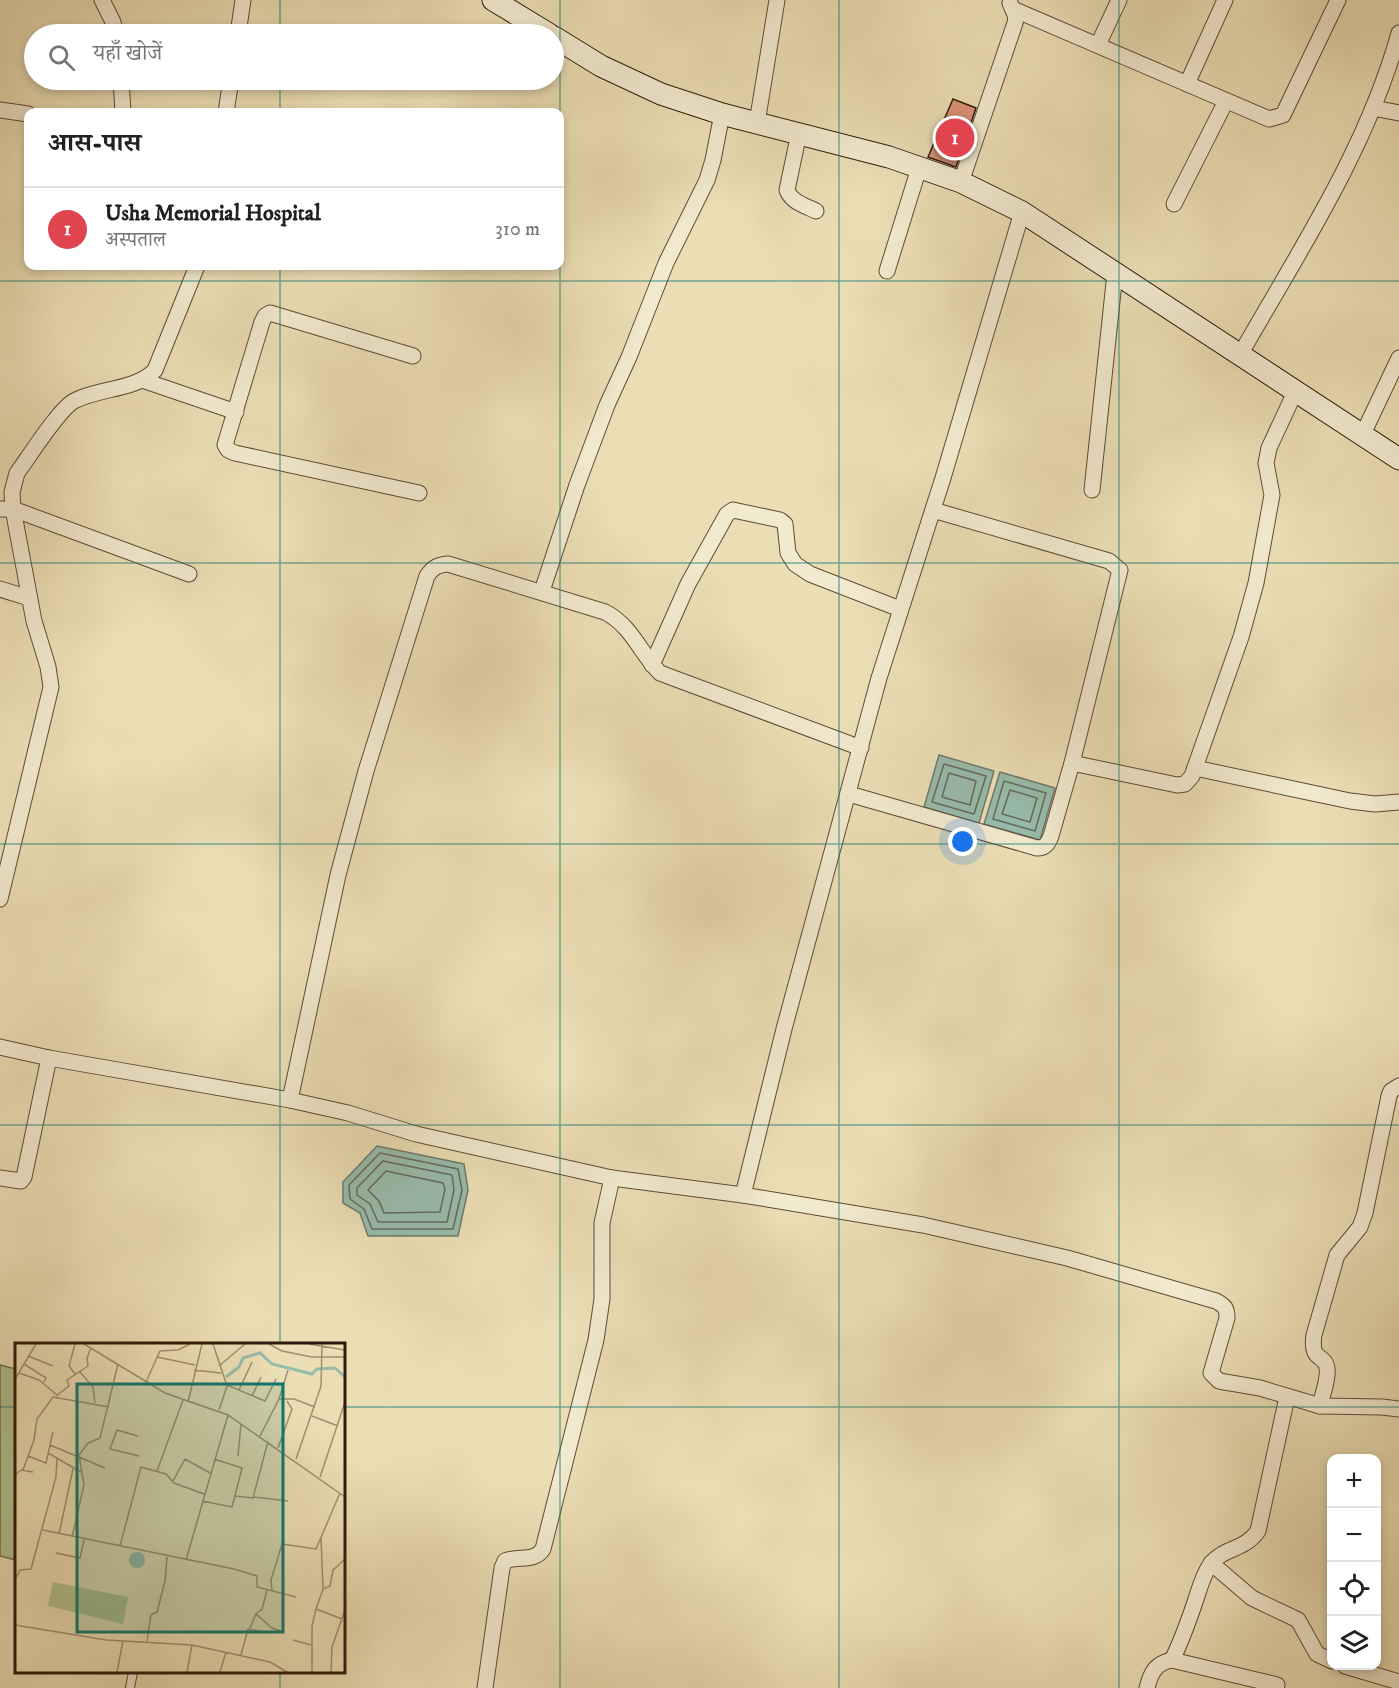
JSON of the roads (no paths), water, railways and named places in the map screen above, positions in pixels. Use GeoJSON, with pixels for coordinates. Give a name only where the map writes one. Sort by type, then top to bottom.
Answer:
{"type":"FeatureCollection","features":[{"type":"Feature","properties":{"kind":"street"},"geometry":{"type":"LineString","coordinates":[[102,0],[114,24]]}},
{"type":"Feature","properties":{"kind":"street"},"geometry":{"type":"LineString","coordinates":[[239,24],[243,0]]}},
{"type":"Feature","properties":{"kind":"street"},"geometry":{"type":"LineString","coordinates":[[493,0],[533,24]]}},
{"type":"Feature","properties":{"kind":"street"},"geometry":{"type":"LineString","coordinates":[[756,123],[777,0]]}},
{"type":"Feature","properties":{"kind":"street"},"geometry":{"type":"LineString","coordinates":[[1098,45],[1119,0]]}},
{"type":"Feature","properties":{"kind":"street"},"geometry":{"type":"LineString","coordinates":[[1187,84],[1225,0]]}},
{"type":"Feature","properties":{"kind":"street"},"geometry":{"type":"LineString","coordinates":[[1011,4],[1098,45],[1269,119],[1283,115],[1338,0]]}},
{"type":"Feature","properties":{"kind":"street"},"geometry":{"type":"LineString","coordinates":[[961,183],[1015,23],[1011,4]]}},
{"type":"Feature","properties":{"kind":"street"},"geometry":{"type":"LineString","coordinates":[[1240,355],[1325,210],[1373,108],[1389,69],[1399,33]]}},
{"type":"Feature","properties":{"kind":"street"},"geometry":{"type":"LineString","coordinates":[[564,43],[601,66],[661,94],[722,114],[889,157],[961,183],[1022,212],[1399,459]]}},
{"type":"Feature","properties":{"kind":"street"},"geometry":{"type":"LineString","coordinates":[[122,90],[123,108]]}},
{"type":"Feature","properties":{"kind":"street"},"geometry":{"type":"LineString","coordinates":[[227,108],[229,90]]}},
{"type":"Feature","properties":{"kind":"street"},"geometry":{"type":"LineString","coordinates":[[1174,204],[1226,101]]}},
{"type":"Feature","properties":{"kind":"street"},"geometry":{"type":"LineString","coordinates":[[1373,108],[1399,113]]}},
{"type":"Feature","properties":{"kind":"street"},"geometry":{"type":"LineString","coordinates":[[0,110],[24,113]]}},
{"type":"Feature","properties":{"kind":"street"},"geometry":{"type":"LineString","coordinates":[[542,591],[577,485],[607,405],[629,357],[666,263],[707,180],[714,160],[722,114]]}},
{"type":"Feature","properties":{"kind":"street"},"geometry":{"type":"LineString","coordinates":[[799,133],[787,190],[795,200],[816,212]]}},
{"type":"Feature","properties":{"kind":"street"},"geometry":{"type":"LineString","coordinates":[[887,271],[919,168]]}},
{"type":"Feature","properties":{"kind":"street"},"geometry":{"type":"LineString","coordinates":[[743,1195],[784,1029],[900,609],[933,510],[1022,212]]}},
{"type":"Feature","properties":{"kind":"street"},"geometry":{"type":"LineString","coordinates":[[0,899],[51,687],[6,509],[17,473],[55,421],[73,401],[142,380],[155,370],[195,270]]}},
{"type":"Feature","properties":{"kind":"street"},"geometry":{"type":"LineString","coordinates":[[1092,490],[1115,273]]}},
{"type":"Feature","properties":{"kind":"street"},"geometry":{"type":"LineString","coordinates":[[413,356],[270,313],[262,322],[225,445],[228,450],[235,453],[419,493]]}},
{"type":"Feature","properties":{"kind":"street"},"geometry":{"type":"LineString","coordinates":[[1362,436],[1399,358]]}},
{"type":"Feature","properties":{"kind":"street"},"geometry":{"type":"LineString","coordinates":[[142,380],[236,412]]}},
{"type":"Feature","properties":{"kind":"street"},"geometry":{"type":"LineString","coordinates":[[1072,763],[1178,785],[1189,781],[1241,638],[1256,584],[1272,495],[1266,463],[1269,448],[1295,392]]}},
{"type":"Feature","properties":{"kind":"street"},"geometry":{"type":"LineString","coordinates":[[6,509],[189,574]]}},
{"type":"Feature","properties":{"kind":"street"},"geometry":{"type":"LineString","coordinates":[[652,665],[688,584],[727,514],[733,510],[780,520],[785,525],[788,554],[795,564],[810,574],[900,609]]}},
{"type":"Feature","properties":{"kind":"street"},"geometry":{"type":"LineString","coordinates":[[849,794],[1037,848],[1048,844],[1051,837],[1072,763],[1120,570],[1109,561],[933,510]]}},
{"type":"Feature","properties":{"kind":"street"},"geometry":{"type":"LineString","coordinates":[[290,1100],[338,875],[366,771],[432,569],[448,564],[605,612],[615,617],[628,629],[660,673],[861,748]]}},
{"type":"Feature","properties":{"kind":"street"},"geometry":{"type":"LineString","coordinates":[[0,589],[29,598]]}},
{"type":"Feature","properties":{"kind":"street"},"geometry":{"type":"LineString","coordinates":[[1195,768],[1350,801],[1374,804],[1399,802]]}},
{"type":"Feature","properties":{"kind":"street"},"geometry":{"type":"LineString","coordinates":[[0,1047],[49,1058],[290,1100],[348,1113],[416,1134],[612,1178],[743,1195],[923,1225],[1056,1255],[1216,1301],[1225,1306],[1227,1318],[1212,1369],[1213,1377],[1219,1381],[1248,1385],[1320,1406],[1399,1409]]}},
{"type":"Feature","properties":{"kind":"street"},"geometry":{"type":"LineString","coordinates":[[0,1178],[21,1181],[24,1177],[49,1058]]}},
{"type":"Feature","properties":{"kind":"street"},"geometry":{"type":"LineString","coordinates":[[1320,1406],[1328,1370],[1325,1363],[1316,1356],[1312,1349],[1314,1335],[1337,1255],[1360,1227],[1389,1096],[1391,1090],[1399,1086]]}},
{"type":"Feature","properties":{"kind":"street"},"geometry":{"type":"LineString","coordinates":[[485,1688],[502,1568],[505,1561],[512,1558],[539,1556],[551,1524],[596,1340],[602,1299],[602,1223],[612,1178]]}},
{"type":"Feature","properties":{"kind":"street"},"geometry":{"type":"LineString","coordinates":[[1172,1659],[1181,1642],[1205,1573],[1211,1563],[1223,1554],[1245,1545],[1258,1531],[1287,1397]]}},
{"type":"Feature","properties":{"kind":"street"},"geometry":{"type":"LineString","coordinates":[[1211,1563],[1252,1598],[1298,1620],[1317,1654],[1327,1659]]}},
{"type":"Feature","properties":{"kind":"street"},"geometry":{"type":"LineString","coordinates":[[1148,1688],[1155,1668],[1161,1662],[1172,1659],[1277,1685]]}},
{"type":"Feature","properties":{"kind":"street"},"geometry":{"type":"LineString","coordinates":[[1361,1670],[1399,1682]]}},
{"type":"Feature","properties":{"kind":"lane"},"geometry":{"type":"LineString","coordinates":[[130,1688],[133,1673]]}},
{"type":"Feature","properties":{"kind":"water"},"geometry":{"type":"Polygon","coordinates":[[[939,755],[994,771],[979,823],[924,807],[939,755]]]}},
{"type":"Feature","properties":{"kind":"water"},"geometry":{"type":"Polygon","coordinates":[[[1000,772],[1055,788],[1040,840],[984,824],[1000,772]]]}},
{"type":"Feature","properties":{"kind":"water"},"geometry":{"type":"Polygon","coordinates":[[[377,1146],[464,1164],[468,1190],[458,1236],[368,1236],[360,1213],[343,1203],[343,1182],[377,1146]]]}},
{"type":"Feature","properties":{"kind":"place","name":"Usha Memorial Hospital"},"geometry":{"type":"Point","coordinates":[955,138]}}]}
